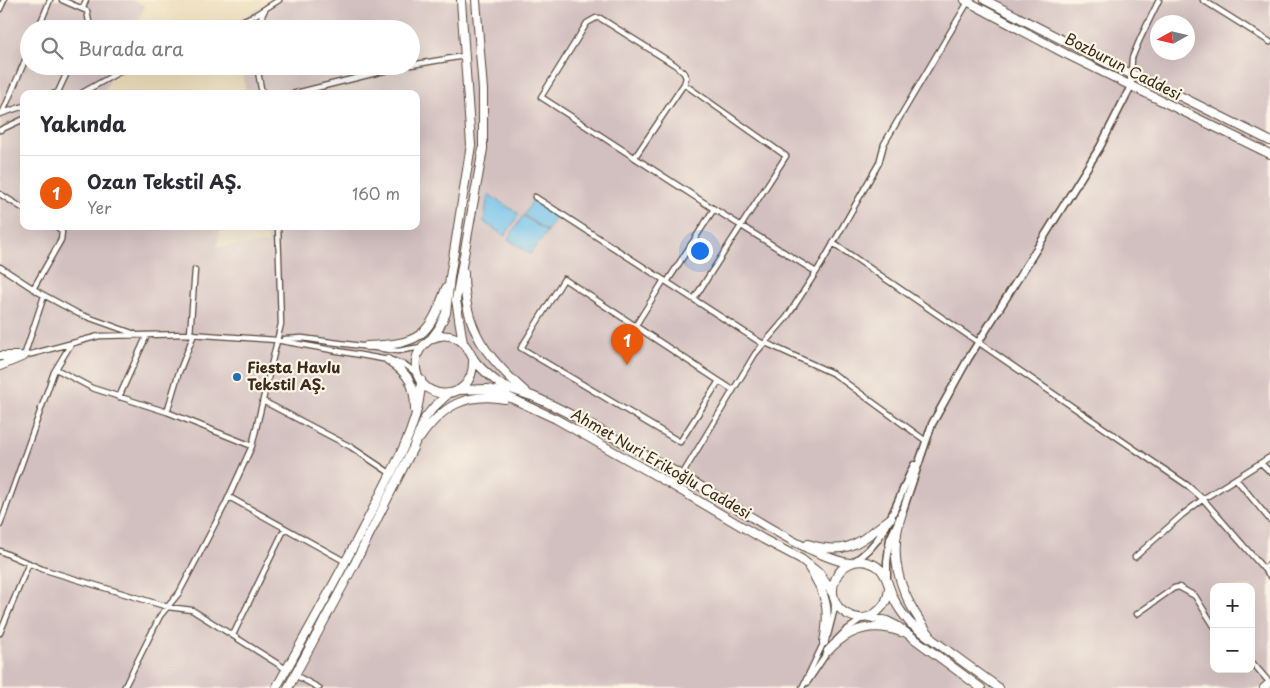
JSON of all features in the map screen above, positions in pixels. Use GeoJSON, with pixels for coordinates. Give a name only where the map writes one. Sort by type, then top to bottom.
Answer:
{"type":"FeatureCollection","features":[{"type":"Feature","properties":{"kind":"main road"},"geometry":{"type":"LineString","coordinates":[[276,688],[346,562],[390,473],[414,420],[420,401],[419,377],[416,367],[417,358],[422,347],[431,340],[439,328],[446,313],[471,145],[461,0]]}},
{"type":"Feature","properties":{"kind":"main road"},"geometry":{"type":"LineString","coordinates":[[463,343],[456,300],[483,149],[483,90],[476,0]]}},
{"type":"Feature","properties":{"kind":"main road","name":"Bozburun Caddesi"},"geometry":{"type":"LineString","coordinates":[[985,0],[1111,65],[1172,92],[1270,141]]}},
{"type":"Feature","properties":{"kind":"main road","name":"Bozburun Caddesi"},"geometry":{"type":"LineString","coordinates":[[967,1],[1064,53],[1270,154]]}},
{"type":"Feature","properties":{"kind":"main road"},"geometry":{"type":"LineString","coordinates":[[464,257],[466,299],[474,329],[494,362],[531,396]]}},
{"type":"Feature","properties":{"kind":"main road"},"geometry":{"type":"LineString","coordinates":[[367,346],[408,342],[422,333],[437,314],[450,276]]}},
{"type":"Feature","properties":{"kind":"main road"},"geometry":{"type":"LineString","coordinates":[[413,448],[424,418],[449,394],[466,385],[474,367],[469,349],[454,337],[445,336],[431,340]]}},
{"type":"Feature","properties":{"kind":"main road"},"geometry":{"type":"LineString","coordinates":[[0,356],[24,356]]}},
{"type":"Feature","properties":{"kind":"main road"},"geometry":{"type":"LineString","coordinates":[[0,366],[24,356]]}},
{"type":"Feature","properties":{"kind":"main road","name":"Ahmet Nuri Erikoğlu Caddesi"},"geometry":{"type":"LineString","coordinates":[[473,358],[488,374],[512,390],[563,410],[682,475],[785,537],[830,558],[851,563]]}},
{"type":"Feature","properties":{"kind":"main road"},"geometry":{"type":"LineString","coordinates":[[388,360],[402,369],[411,381],[415,397],[414,420]]}},
{"type":"Feature","properties":{"kind":"main road"},"geometry":{"type":"LineString","coordinates":[[419,377],[431,390],[440,394],[449,394]]}},
{"type":"Feature","properties":{"kind":"main road","name":"Ahmet Nuri Erikoğlu Caddesi"},"geometry":{"type":"LineString","coordinates":[[458,390],[488,390],[556,419],[801,559],[820,574],[833,597]]}},
{"type":"Feature","properties":{"kind":"main road"},"geometry":{"type":"LineString","coordinates":[[288,688],[413,448],[433,419],[449,407],[467,400],[481,397],[497,397],[515,400]]}},
{"type":"Feature","properties":{"kind":"main road"},"geometry":{"type":"LineString","coordinates":[[902,513],[896,542],[897,566],[901,584],[911,608],[936,643]]}},
{"type":"Feature","properties":{"kind":"main road"},"geometry":{"type":"LineString","coordinates":[[785,537],[817,547],[844,548],[862,541],[891,518]]}},
{"type":"Feature","properties":{"kind":"main road"},"geometry":{"type":"LineString","coordinates":[[801,559],[816,578],[825,598],[827,621],[824,642]]}},
{"type":"Feature","properties":{"kind":"main road"},"geometry":{"type":"LineString","coordinates":[[981,688],[887,621],[849,616],[837,606],[833,597],[832,585],[835,576],[841,569],[851,563],[870,562],[877,566],[887,579],[893,597],[905,618],[936,643],[999,688]]}},
{"type":"Feature","properties":{"kind":"main road"},"geometry":{"type":"LineString","coordinates":[[867,617],[875,614],[884,606],[889,594],[889,588]]}},
{"type":"Feature","properties":{"kind":"main road"},"geometry":{"type":"LineString","coordinates":[[828,651],[847,634],[862,629],[890,629],[912,637]]}},
{"type":"Feature","properties":{"kind":"main road"},"geometry":{"type":"LineString","coordinates":[[1264,688],[1270,683]]}},
{"type":"Feature","properties":{"kind":"street"},"geometry":{"type":"LineString","coordinates":[[0,9],[4,0]]}},
{"type":"Feature","properties":{"kind":"street"},"geometry":{"type":"LineString","coordinates":[[42,20],[50,0]]}},
{"type":"Feature","properties":{"kind":"street"},"geometry":{"type":"LineString","coordinates":[[62,0],[87,10],[89,20]]}},
{"type":"Feature","properties":{"kind":"street"},"geometry":{"type":"LineString","coordinates":[[83,8],[86,0]]}},
{"type":"Feature","properties":{"kind":"street"},"geometry":{"type":"LineString","coordinates":[[244,20],[278,0]]}},
{"type":"Feature","properties":{"kind":"street"},"geometry":{"type":"LineString","coordinates":[[887,579],[890,539],[902,513],[932,424],[978,342],[1100,147],[1131,86],[1132,58],[1159,0]]}},
{"type":"Feature","properties":{"kind":"street"},"geometry":{"type":"LineString","coordinates":[[1203,0],[1270,42]]}},
{"type":"Feature","properties":{"kind":"street"},"geometry":{"type":"LineString","coordinates":[[682,475],[755,354],[787,317],[833,244],[876,169],[884,144],[967,1]]}},
{"type":"Feature","properties":{"kind":"street"},"geometry":{"type":"LineString","coordinates":[[260,20],[266,8]]}},
{"type":"Feature","properties":{"kind":"street"},"geometry":{"type":"LineString","coordinates":[[635,158],[684,84],[686,78],[675,65],[600,18],[596,18],[587,23],[541,97],[635,158],[714,209],[816,272]]}},
{"type":"Feature","properties":{"kind":"street"},"geometry":{"type":"LineString","coordinates":[[420,63],[464,56]]}},
{"type":"Feature","properties":{"kind":"street"},"geometry":{"type":"LineString","coordinates":[[2,113],[20,71]]}},
{"type":"Feature","properties":{"kind":"street"},"geometry":{"type":"LineString","coordinates":[[59,90],[66,75]]}},
{"type":"Feature","properties":{"kind":"street"},"geometry":{"type":"LineString","coordinates":[[87,90],[114,75]]}},
{"type":"Feature","properties":{"kind":"street"},"geometry":{"type":"LineString","coordinates":[[259,75],[261,90]]}},
{"type":"Feature","properties":{"kind":"street"},"geometry":{"type":"LineString","coordinates":[[308,90],[368,75]]}},
{"type":"Feature","properties":{"kind":"street"},"geometry":{"type":"LineString","coordinates":[[684,84],[786,156],[694,299]]}},
{"type":"Feature","properties":{"kind":"street"},"geometry":{"type":"LineString","coordinates":[[2,113],[20,107]]}},
{"type":"Feature","properties":{"kind":"street"},"geometry":{"type":"LineString","coordinates":[[0,130],[20,121]]}},
{"type":"Feature","properties":{"kind":"street"},"geometry":{"type":"LineString","coordinates":[[0,194],[20,206]]}},
{"type":"Feature","properties":{"kind":"street"},"geometry":{"type":"LineString","coordinates":[[535,197],[763,344],[768,344],[834,374],[926,441]]}},
{"type":"Feature","properties":{"kind":"street"},"geometry":{"type":"LineString","coordinates":[[636,325],[714,209]]}},
{"type":"Feature","properties":{"kind":"street"},"geometry":{"type":"LineString","coordinates":[[33,289],[61,240],[62,232],[60,230]]}},
{"type":"Feature","properties":{"kind":"street"},"geometry":{"type":"LineString","coordinates":[[124,688],[160,616],[179,593],[229,497],[252,446],[281,324],[278,230]]}},
{"type":"Feature","properties":{"kind":"street"},"geometry":{"type":"LineString","coordinates":[[833,244],[1156,464],[1203,499],[1270,576]]}},
{"type":"Feature","properties":{"kind":"street"},"geometry":{"type":"LineString","coordinates":[[0,267],[44,296],[79,314],[138,335]]}},
{"type":"Feature","properties":{"kind":"street"},"geometry":{"type":"LineString","coordinates":[[167,412],[192,334],[195,270]]}},
{"type":"Feature","properties":{"kind":"street"},"geometry":{"type":"LineString","coordinates":[[719,381],[680,442],[521,348],[564,279],[733,390]]}},
{"type":"Feature","properties":{"kind":"street"},"geometry":{"type":"LineString","coordinates":[[24,356],[44,296]]}},
{"type":"Feature","properties":{"kind":"street"},"geometry":{"type":"LineString","coordinates":[[24,356],[98,336],[192,334],[276,340],[388,360],[404,364],[419,377]]}},
{"type":"Feature","properties":{"kind":"street"},"geometry":{"type":"LineString","coordinates":[[119,397],[147,335]]}},
{"type":"Feature","properties":{"kind":"street"},"geometry":{"type":"LineString","coordinates":[[276,340],[302,338],[398,352],[422,347]]}},
{"type":"Feature","properties":{"kind":"street"},"geometry":{"type":"LineString","coordinates":[[0,525],[56,369],[71,344]]}},
{"type":"Feature","properties":{"kind":"street"},"geometry":{"type":"LineString","coordinates":[[56,369],[92,388],[167,412],[252,446]]}},
{"type":"Feature","properties":{"kind":"street"},"geometry":{"type":"LineString","coordinates":[[264,401],[350,447],[390,473]]}},
{"type":"Feature","properties":{"kind":"street"},"geometry":{"type":"LineString","coordinates":[[851,563],[875,545],[891,518],[926,441]]}},
{"type":"Feature","properties":{"kind":"street"},"geometry":{"type":"LineString","coordinates":[[1135,557],[1203,499],[1270,457]]}},
{"type":"Feature","properties":{"kind":"street"},"geometry":{"type":"LineString","coordinates":[[1261,463],[1270,472]]}},
{"type":"Feature","properties":{"kind":"street"},"geometry":{"type":"LineString","coordinates":[[1236,479],[1270,520]]}},
{"type":"Feature","properties":{"kind":"street"},"geometry":{"type":"LineString","coordinates":[[229,497],[346,562]]}},
{"type":"Feature","properties":{"kind":"street"},"geometry":{"type":"LineString","coordinates":[[233,635],[285,528]]}},
{"type":"Feature","properties":{"kind":"street"},"geometry":{"type":"LineString","coordinates":[[0,551],[42,569],[168,607],[192,610],[286,669]]}},
{"type":"Feature","properties":{"kind":"street"},"geometry":{"type":"LineString","coordinates":[[0,633],[29,562]]}},
{"type":"Feature","properties":{"kind":"street"},"geometry":{"type":"LineString","coordinates":[[1264,569],[1270,564]]}},
{"type":"Feature","properties":{"kind":"street"},"geometry":{"type":"LineString","coordinates":[[1137,614],[1179,586],[1195,596],[1210,620]]}},
{"type":"Feature","properties":{"kind":"street"},"geometry":{"type":"LineString","coordinates":[[802,688],[830,629],[834,606],[833,597]]}},
{"type":"Feature","properties":{"kind":"street"},"geometry":{"type":"LineString","coordinates":[[802,688],[842,633],[867,617]]}},
{"type":"Feature","properties":{"kind":"street"},"geometry":{"type":"LineString","coordinates":[[1255,666],[1270,683]]}},
{"type":"Feature","properties":{"kind":"street"},"geometry":{"type":"LineString","coordinates":[[295,675],[319,688]]}},
{"type":"Feature","properties":{"kind":"shaded area"},"geometry":{"type":"Polygon","coordinates":[[[0,0],[132,0],[145,6],[139,20],[20,20],[20,75],[112,75],[105,90],[20,90],[20,230],[220,230],[217,247],[268,243],[266,230],[420,230],[420,90],[245,90],[243,75],[420,75],[420,20],[239,20],[273,0],[1270,0],[1270,688],[0,688],[0,0]]]}},
{"type":"Feature","properties":{"kind":"water"},"geometry":{"type":"Polygon","coordinates":[[[488,194],[519,214],[505,236],[484,222],[488,194]]]}},
{"type":"Feature","properties":{"kind":"water"},"geometry":{"type":"Polygon","coordinates":[[[533,200],[557,216],[547,231],[524,215],[533,200]]]}},
{"type":"Feature","properties":{"kind":"water"},"geometry":{"type":"Polygon","coordinates":[[[523,216],[547,232],[530,254],[508,239],[523,216]]]}},
{"type":"Feature","properties":{"kind":"place","name":"Ozan Tekstil AŞ."},"geometry":{"type":"Point","coordinates":[627,365]}},
{"type":"Feature","properties":{"kind":"place","name":"Fiesta Havlu Tekstil AŞ."},"geometry":{"type":"Point","coordinates":[237,377]}}]}
